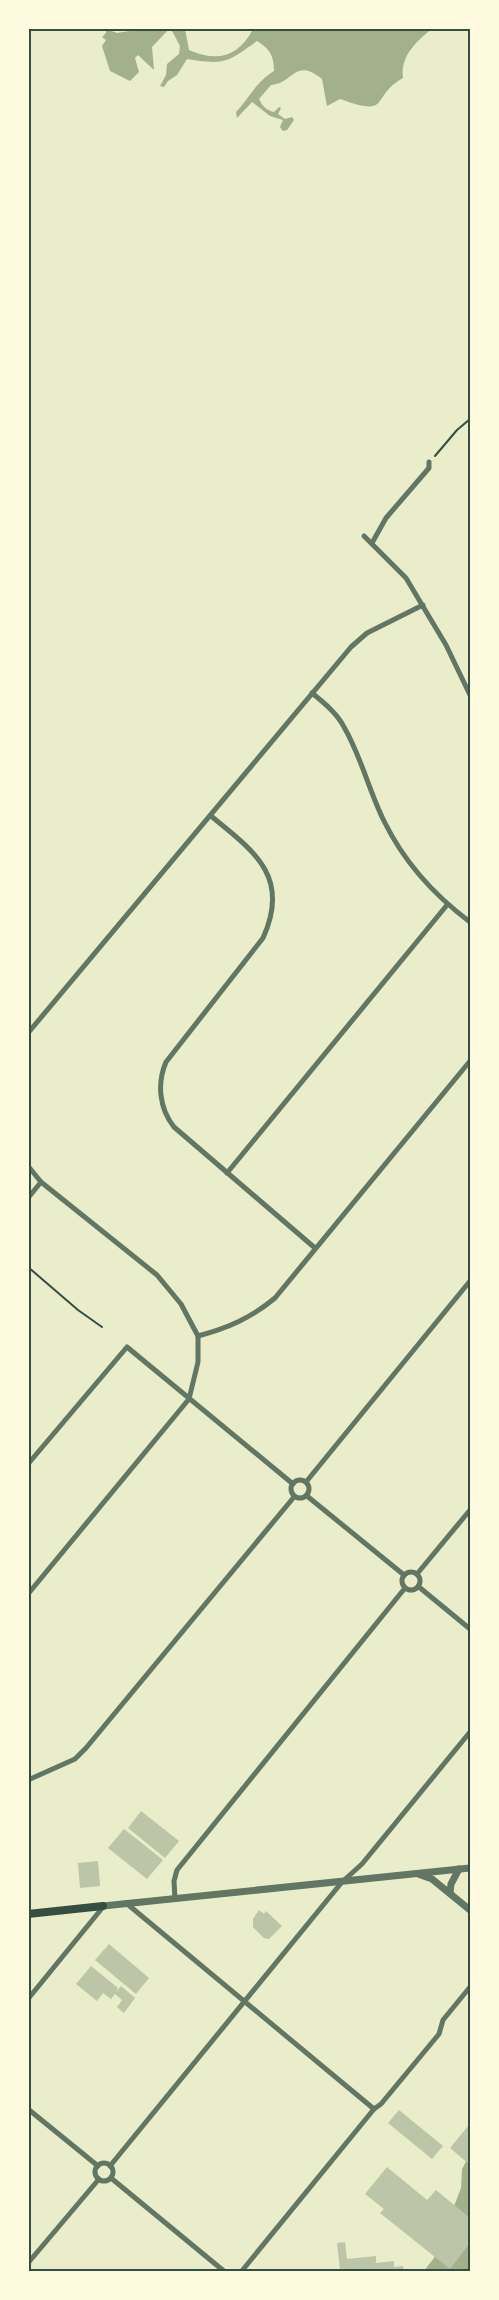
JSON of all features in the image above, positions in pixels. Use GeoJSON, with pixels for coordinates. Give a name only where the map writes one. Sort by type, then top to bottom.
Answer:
{"type":"FeatureCollection","features":[{"type":"Feature","properties":{"kind":"main road"},"geometry":{"type":"LineString","coordinates":[[28,1914],[103,1906]]}},
{"type":"Feature","properties":{"kind":"street"},"geometry":{"type":"LineString","coordinates":[[372,543],[386,518],[429,468],[429,462]]}},
{"type":"Feature","properties":{"kind":"street"},"geometry":{"type":"LineString","coordinates":[[364,536],[401,572],[446,645],[471,695]]}},
{"type":"Feature","properties":{"kind":"street"},"geometry":{"type":"LineString","coordinates":[[28,1033],[351,647],[367,633],[423,605]]}},
{"type":"Feature","properties":{"kind":"street"},"geometry":{"type":"LineString","coordinates":[[312,693],[344,726],[398,847],[420,878],[447,905],[471,922]]}},
{"type":"Feature","properties":{"kind":"street"},"geometry":{"type":"LineString","coordinates":[[211,816],[251,849],[265,866],[270,882],[271,922],[263,938],[166,1062],[161,1074],[160,1090],[163,1104],[168,1119],[174,1127],[315,1248]]}},
{"type":"Feature","properties":{"kind":"street"},"geometry":{"type":"LineString","coordinates":[[227,1173],[447,905]]}},
{"type":"Feature","properties":{"kind":"street"},"geometry":{"type":"LineString","coordinates":[[198,1336],[223,1330],[250,1317],[275,1298],[471,1061]]}},
{"type":"Feature","properties":{"kind":"street"},"geometry":{"type":"LineString","coordinates":[[28,1166],[41,1182],[157,1275],[181,1304],[198,1336],[198,1362],[189,1400],[28,1594]]}},
{"type":"Feature","properties":{"kind":"street"},"geometry":{"type":"LineString","coordinates":[[28,1198],[41,1182]]}},
{"type":"Feature","properties":{"kind":"street"},"geometry":{"type":"LineString","coordinates":[[306,1482],[471,1281]]}},
{"type":"Feature","properties":{"kind":"street"},"geometry":{"type":"LineString","coordinates":[[28,1464],[127,1347],[293,1484]]}},
{"type":"Feature","properties":{"kind":"street"},"geometry":{"type":"LineString","coordinates":[[299,1480],[306,1482],[309,1490],[307,1496],[301,1499],[294,1497],[291,1491],[293,1484],[299,1480]]}},
{"type":"Feature","properties":{"kind":"street"},"geometry":{"type":"LineString","coordinates":[[307,1496],[404,1575]]}},
{"type":"Feature","properties":{"kind":"street"},"geometry":{"type":"LineString","coordinates":[[28,1780],[75,1759],[86,1749],[294,1497]]}},
{"type":"Feature","properties":{"kind":"street"},"geometry":{"type":"LineString","coordinates":[[417,1574],[471,1510]]}},
{"type":"Feature","properties":{"kind":"street"},"geometry":{"type":"LineString","coordinates":[[410,1572],[417,1574],[420,1582],[418,1587],[412,1590],[405,1588],[402,1582],[404,1575],[410,1572]]}},
{"type":"Feature","properties":{"kind":"street"},"geometry":{"type":"LineString","coordinates":[[418,1587],[471,1629]]}},
{"type":"Feature","properties":{"kind":"street"},"geometry":{"type":"LineString","coordinates":[[175,1899],[174,1881],[177,1870],[405,1588]]}},
{"type":"Feature","properties":{"kind":"street"},"geometry":{"type":"LineString","coordinates":[[110,2166],[342,1882],[362,1864],[471,1732]]}},
{"type":"Feature","properties":{"kind":"street"},"geometry":{"type":"LineString","coordinates":[[28,1999],[103,1906],[471,1868]]}},
{"type":"Feature","properties":{"kind":"street"},"geometry":{"type":"LineString","coordinates":[[450,1893],[451,1884],[459,1869]]}},
{"type":"Feature","properties":{"kind":"street"},"geometry":{"type":"LineString","coordinates":[[413,1873],[432,1879],[471,1910]]}},
{"type":"Feature","properties":{"kind":"street"},"geometry":{"type":"LineString","coordinates":[[126,1903],[374,2109]]}},
{"type":"Feature","properties":{"kind":"street"},"geometry":{"type":"LineString","coordinates":[[241,2271],[374,2109],[381,2104],[440,2034],[443,2020],[471,1987]]}},
{"type":"Feature","properties":{"kind":"street"},"geometry":{"type":"LineString","coordinates":[[28,2109],[98,2166]]}},
{"type":"Feature","properties":{"kind":"street"},"geometry":{"type":"LineString","coordinates":[[104,2163],[110,2166],[113,2170],[111,2178],[105,2181],[99,2179],[95,2173],[98,2166],[104,2163]]}},
{"type":"Feature","properties":{"kind":"street"},"geometry":{"type":"LineString","coordinates":[[111,2178],[225,2271]]}},
{"type":"Feature","properties":{"kind":"street"},"geometry":{"type":"LineString","coordinates":[[28,2263],[99,2179]]}},
{"type":"Feature","properties":{"kind":"path"},"geometry":{"type":"LineString","coordinates":[[429,462],[471,419]]}},
{"type":"Feature","properties":{"kind":"path"},"geometry":{"type":"LineString","coordinates":[[28,1267],[78,1310],[102,1327]]}},
{"type":"Feature","properties":{"kind":"shaded area"},"geometry":{"type":"Polygon","coordinates":[[[106,29],[117,33],[142,29],[169,29],[152,47],[154,70],[138,55],[135,58],[139,72],[130,81],[110,71],[102,46],[106,40],[102,37],[106,29]]]}},
{"type":"Feature","properties":{"kind":"shaded area"},"geometry":{"type":"Polygon","coordinates":[[[171,29],[185,29],[189,50],[209,56],[218,56],[241,46],[253,29],[432,29],[410,50],[404,63],[403,78],[393,85],[374,106],[340,99],[327,106],[322,79],[306,70],[271,85],[259,99],[269,110],[274,112],[279,107],[281,108],[278,114],[285,119],[292,117],[294,120],[287,130],[283,131],[280,127],[283,120],[270,116],[252,102],[237,118],[236,112],[258,85],[274,71],[272,57],[265,47],[257,41],[239,54],[217,62],[187,59],[177,75],[164,87],[160,86],[166,75],[167,64],[179,54],[180,46],[171,29]]]}},
{"type":"Feature","properties":{"kind":"shaded area"},"geometry":{"type":"Polygon","coordinates":[[[470,2154],[470,2271],[423,2272],[434,2258],[461,2188],[462,2169],[470,2154]]]}},
{"type":"Feature","properties":{"kind":"building"},"geometry":{"type":"Polygon","coordinates":[[[141,1811],[179,1841],[165,1858],[128,1828],[141,1811]]]}},
{"type":"Feature","properties":{"kind":"building"},"geometry":{"type":"Polygon","coordinates":[[[124,1829],[163,1860],[147,1879],[108,1848],[124,1829]]]}},
{"type":"Feature","properties":{"kind":"building"},"geometry":{"type":"Polygon","coordinates":[[[98,1861],[100,1886],[80,1888],[78,1863],[98,1861]]]}},
{"type":"Feature","properties":{"kind":"building"},"geometry":{"type":"Polygon","coordinates":[[[259,1910],[264,1914],[266,1911],[282,1926],[269,1939],[264,1938],[253,1927],[253,1919],[259,1910]]]}},
{"type":"Feature","properties":{"kind":"building"},"geometry":{"type":"Polygon","coordinates":[[[109,1944],[149,1978],[136,1994],[95,1960],[109,1944]]]}},
{"type":"Feature","properties":{"kind":"building"},"geometry":{"type":"Polygon","coordinates":[[[91,1966],[118,1988],[116,1992],[121,1986],[135,1998],[124,2013],[117,2007],[122,2000],[115,1994],[111,1999],[103,1993],[97,2001],[76,1984],[91,1966]]]}},
{"type":"Feature","properties":{"kind":"building"},"geometry":{"type":"Polygon","coordinates":[[[399,2110],[443,2146],[432,2159],[388,2123],[399,2110]]]}},
{"type":"Feature","properties":{"kind":"building"},"geometry":{"type":"Polygon","coordinates":[[[468,2126],[470,2128],[470,2165],[450,2148],[468,2126]]]}},
{"type":"Feature","properties":{"kind":"building"},"geometry":{"type":"Polygon","coordinates":[[[387,2167],[427,2200],[436,2190],[470,2218],[470,2243],[450,2269],[380,2213],[384,2209],[365,2194],[387,2167]]]}},
{"type":"Feature","properties":{"kind":"building"},"geometry":{"type":"Polygon","coordinates":[[[345,2242],[347,2259],[376,2256],[376,2263],[394,2261],[394,2267],[403,2266],[404,2272],[340,2270],[337,2243],[345,2242]]]}}]}
